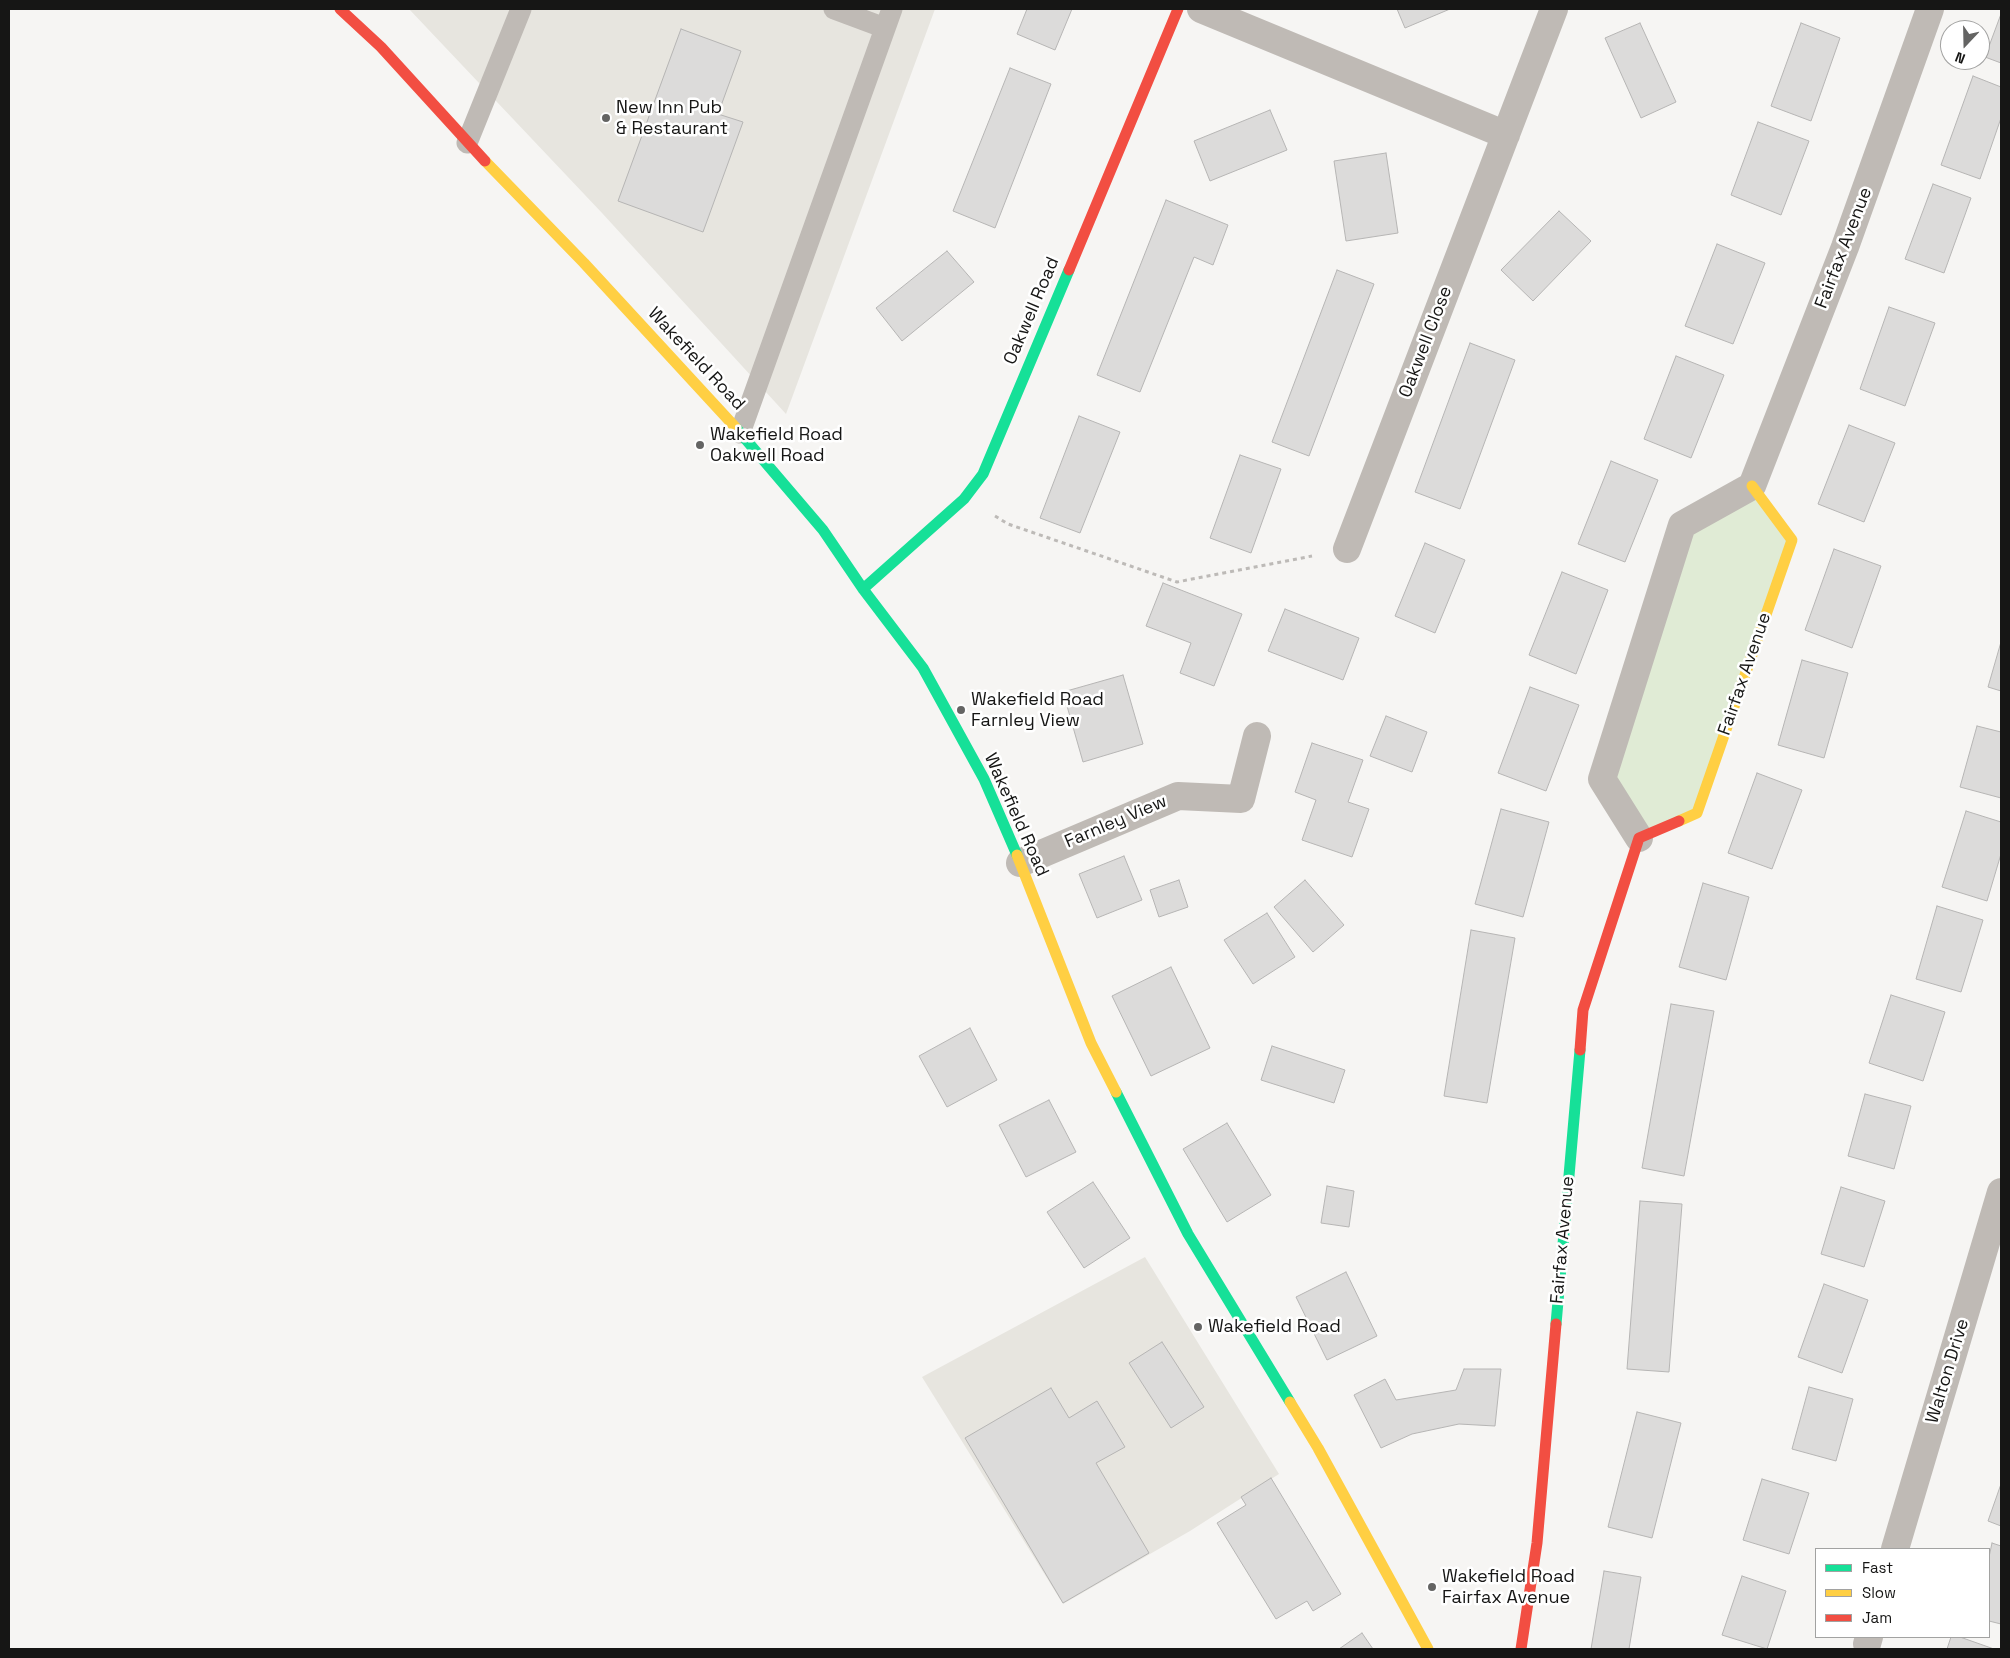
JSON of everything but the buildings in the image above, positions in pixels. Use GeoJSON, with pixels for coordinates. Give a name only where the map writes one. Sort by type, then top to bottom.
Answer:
{"type":"FeatureCollection","features":[{"type":"Feature","properties":{"kind":"main road","name":"Wakefield Road"},"geometry":{"type":"LineString","coordinates":[[340,9],[381,48],[467,143],[584,263],[740,432],[823,530],[863,588],[923,668],[984,779],[1020,863],[1091,1043],[1188,1234],[1318,1448],[1428,1649]]}},
{"type":"Feature","properties":{"kind":"main road","name":"Oakwell Road"},"geometry":{"type":"LineString","coordinates":[[863,588],[964,498],[983,474],[1178,9]]}},
{"type":"Feature","properties":{"kind":"main road","name":"Fairfax Avenue"},"geometry":{"type":"LineString","coordinates":[[1520,1649],[1537,1543],[1583,1010],[1639,838],[1697,812],[1792,540],[1752,486]]}},
{"type":"Feature","properties":{"kind":"street"},"geometry":{"type":"LineString","coordinates":[[1201,9],[1506,135]]}},
{"type":"Feature","properties":{"kind":"street","name":"Oakwell Close"},"geometry":{"type":"LineString","coordinates":[[1347,549],[1554,9]]}},
{"type":"Feature","properties":{"kind":"street","name":"Fairfax Avenue"},"geometry":{"type":"LineString","coordinates":[[1752,486],[1845,247],[1930,9]]}},
{"type":"Feature","properties":{"kind":"street"},"geometry":{"type":"LineString","coordinates":[[1639,838],[1602,779],[1682,525],[1752,486]]}},
{"type":"Feature","properties":{"kind":"street","name":"Farnley View"},"geometry":{"type":"LineString","coordinates":[[1020,863],[1178,796],[1241,799],[1257,736]]}},
{"type":"Feature","properties":{"kind":"street","name":"Walton Drive"},"geometry":{"type":"LineString","coordinates":[[1895,1548],[2001,1192]]}},
{"type":"Feature","properties":{"kind":"lane"},"geometry":{"type":"LineString","coordinates":[[467,143],[520,9]]}},
{"type":"Feature","properties":{"kind":"lane"},"geometry":{"type":"LineString","coordinates":[[740,432],[889,18],[834,9]]}},
{"type":"Feature","properties":{"kind":"path"},"geometry":{"type":"LineString","coordinates":[[964,498],[1008,524],[1177,582],[1347,549]]}},
{"type":"Feature","properties":{"kind":"shaded area"},"geometry":{"type":"Polygon","coordinates":[[[409,9],[935,9],[786,414],[602,213],[409,9]]]}},
{"type":"Feature","properties":{"kind":"shaded area"},"geometry":{"type":"Polygon","coordinates":[[[1145,1257],[1279,1474],[1190,1531],[1063,1604],[922,1377],[1145,1257]]]}},
{"type":"Feature","properties":{"kind":"green space"},"geometry":{"type":"Polygon","coordinates":[[[1752,486],[1792,540],[1697,813],[1639,838],[1602,779],[1682,525],[1752,486]]]}},
{"type":"Feature","properties":{"kind":"traffic: fast"},"geometry":{"type":"LineString","coordinates":[[863,589],[964,499],[983,474],[1069,270]]}},
{"type":"Feature","properties":{"kind":"traffic: fast"},"geometry":{"type":"LineString","coordinates":[[736,428],[823,530],[863,589],[923,668],[984,779],[1017,855]]}},
{"type":"Feature","properties":{"kind":"traffic: fast"},"geometry":{"type":"LineString","coordinates":[[1556,1324],[1580,1050]]}},
{"type":"Feature","properties":{"kind":"traffic: fast"},"geometry":{"type":"LineString","coordinates":[[1116,1092],[1188,1234],[1290,1402]]}},
{"type":"Feature","properties":{"kind":"traffic: slow"},"geometry":{"type":"LineString","coordinates":[[485,161],[584,263],[736,428]]}},
{"type":"Feature","properties":{"kind":"traffic: slow"},"geometry":{"type":"LineString","coordinates":[[1679,821],[1697,813],[1792,540],[1752,486]]}},
{"type":"Feature","properties":{"kind":"traffic: slow"},"geometry":{"type":"LineString","coordinates":[[1017,855],[1091,1043],[1116,1092]]}},
{"type":"Feature","properties":{"kind":"traffic: slow"},"geometry":{"type":"LineString","coordinates":[[1290,1402],[1318,1448],[1428,1649]]}},
{"type":"Feature","properties":{"kind":"traffic: jam"},"geometry":{"type":"LineString","coordinates":[[340,9],[381,47],[485,161]]}},
{"type":"Feature","properties":{"kind":"traffic: jam"},"geometry":{"type":"LineString","coordinates":[[1069,270],[1178,9]]}},
{"type":"Feature","properties":{"kind":"traffic: jam"},"geometry":{"type":"LineString","coordinates":[[1580,1050],[1583,1010],[1639,838],[1679,821]]}},
{"type":"Feature","properties":{"kind":"traffic: jam"},"geometry":{"type":"LineString","coordinates":[[1521,1649],[1537,1543],[1556,1324]]}},
{"type":"Feature","properties":{"kind":"place","name":"New Inn Pub & Restaurant"},"geometry":{"type":"Point","coordinates":[606,118]}},
{"type":"Feature","properties":{"kind":"place","name":"Wakefield Road Oakwell Road"},"geometry":{"type":"Point","coordinates":[700,445]}},
{"type":"Feature","properties":{"kind":"place","name":"Wakefield Road Farnley View"},"geometry":{"type":"Point","coordinates":[961,710]}},
{"type":"Feature","properties":{"kind":"place","name":"Wakefield Road"},"geometry":{"type":"Point","coordinates":[1198,1327]}},
{"type":"Feature","properties":{"kind":"place","name":"Wakefield Road Fairfax Avenue"},"geometry":{"type":"Point","coordinates":[1432,1587]}}]}
